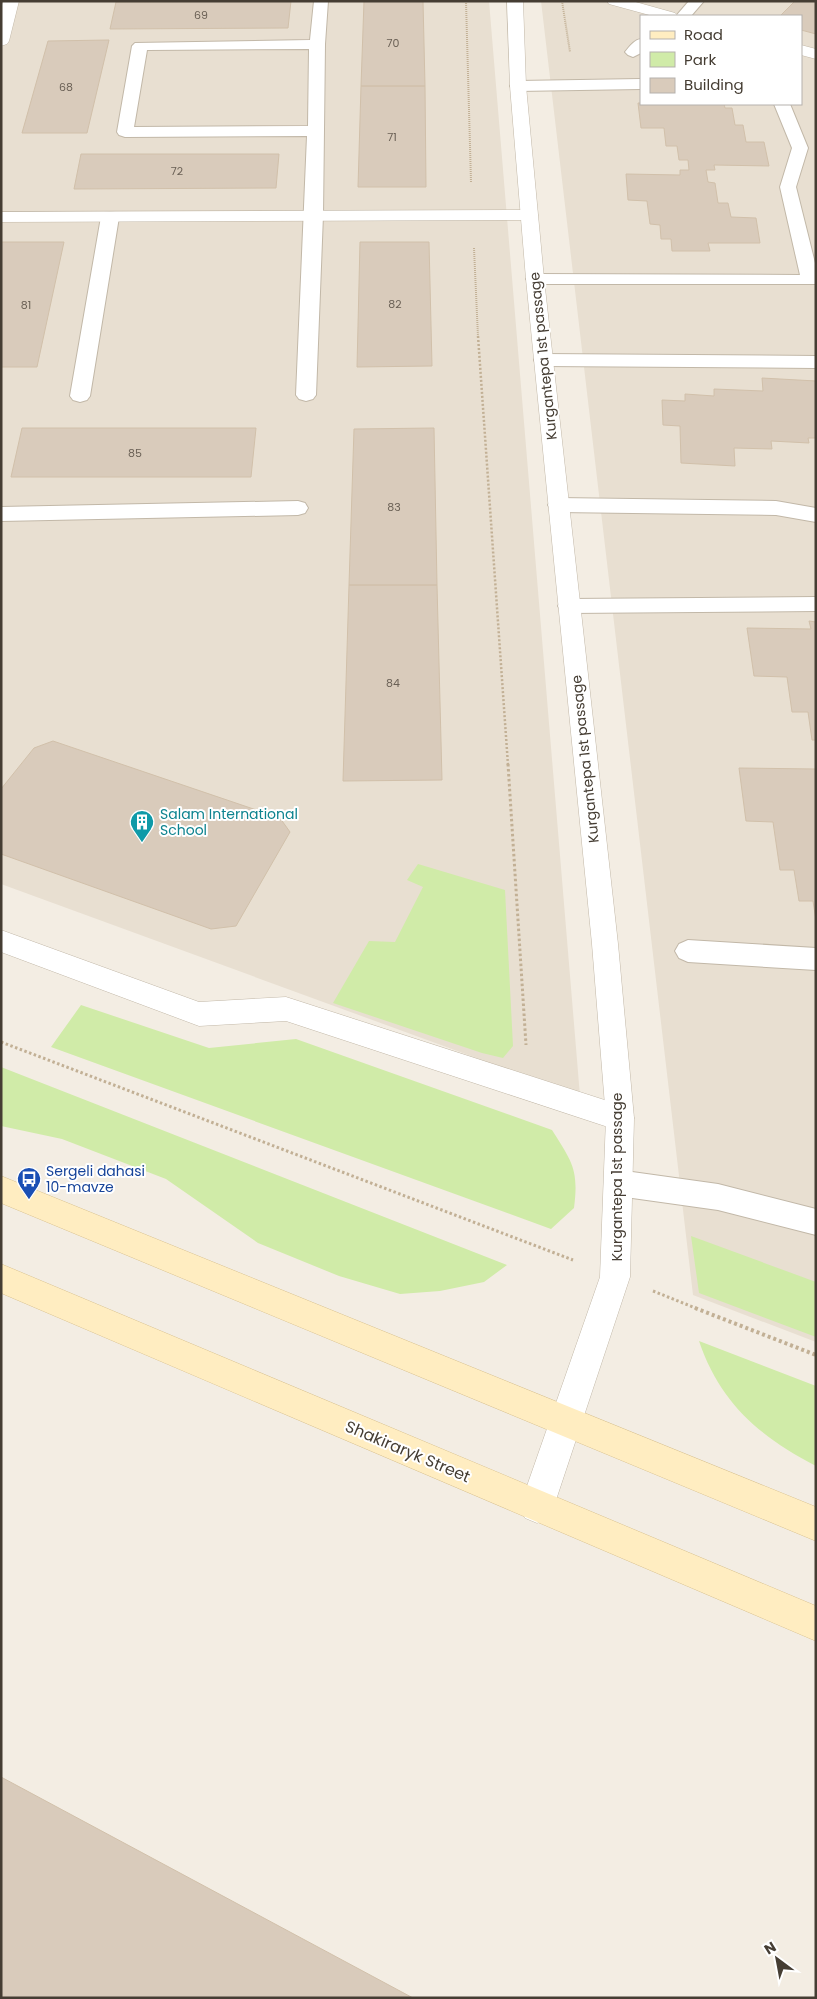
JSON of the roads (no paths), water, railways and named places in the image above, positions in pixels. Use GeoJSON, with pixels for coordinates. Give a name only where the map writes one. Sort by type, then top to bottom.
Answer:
{"type":"FeatureCollection","features":[{"type":"Feature","properties":{"kind":"main road"},"geometry":{"type":"LineString","coordinates":[[1,1189],[816,1524]]}},
{"type":"Feature","properties":{"kind":"main road","name":"Shakiraryk Street"},"geometry":{"type":"LineString","coordinates":[[1,1278],[816,1624]]}},
{"type":"Feature","properties":{"kind":"street"},"geometry":{"type":"LineString","coordinates":[[1,41],[11,1]]}},
{"type":"Feature","properties":{"kind":"street","name":"Kurgantepa 1st passage"},"geometry":{"type":"LineString","coordinates":[[515,1],[518,86],[535,279],[605,944],[620,1118],[616,1277],[537,1506]]}},
{"type":"Feature","properties":{"kind":"street"},"geometry":{"type":"LineString","coordinates":[[614,1],[664,15]]}},
{"type":"Feature","properties":{"kind":"street"},"geometry":{"type":"LineString","coordinates":[[802,50],[816,54]]}},
{"type":"Feature","properties":{"kind":"street"},"geometry":{"type":"LineString","coordinates":[[1,217],[529,215]]}},
{"type":"Feature","properties":{"kind":"street"},"geometry":{"type":"LineString","coordinates":[[1,941],[199,1014],[286,1009],[620,1118]]}},
{"type":"Feature","properties":{"kind":"lane"},"geometry":{"type":"LineString","coordinates":[[306,395],[314,215],[317,44],[321,1]]}},
{"type":"Feature","properties":{"kind":"lane"},"geometry":{"type":"LineString","coordinates":[[684,15],[698,1]]}},
{"type":"Feature","properties":{"kind":"lane"},"geometry":{"type":"LineString","coordinates":[[316,130],[125,132],[140,46],[317,44]]}},
{"type":"Feature","properties":{"kind":"lane"},"geometry":{"type":"LineString","coordinates":[[518,86],[640,84]]}},
{"type":"Feature","properties":{"kind":"lane"},"geometry":{"type":"LineString","coordinates":[[535,279],[813,280],[788,187],[800,148],[782,105]]}},
{"type":"Feature","properties":{"kind":"lane"},"geometry":{"type":"LineString","coordinates":[[80,396],[110,217]]}},
{"type":"Feature","properties":{"kind":"lane"},"geometry":{"type":"LineString","coordinates":[[543,360],[816,362]]}},
{"type":"Feature","properties":{"kind":"lane"},"geometry":{"type":"LineString","coordinates":[[558,505],[776,508],[816,515]]}},
{"type":"Feature","properties":{"kind":"lane"},"geometry":{"type":"LineString","coordinates":[[1,514],[298,508]]}},
{"type":"Feature","properties":{"kind":"lane"},"geometry":{"type":"LineString","coordinates":[[569,606],[816,604]]}},
{"type":"Feature","properties":{"kind":"lane"},"geometry":{"type":"LineString","coordinates":[[688,951],[816,959]]}},
{"type":"Feature","properties":{"kind":"lane"},"geometry":{"type":"LineString","coordinates":[[618,1183],[718,1197],[816,1222]]}},
{"type":"Feature","properties":{"kind":"place","name":"Salam International School"},"geometry":{"type":"Point","coordinates":[142,843]}},
{"type":"Feature","properties":{"kind":"place","name":"Sergeli dahasi 10-mavze"},"geometry":{"type":"Point","coordinates":[29,1200]}}]}
